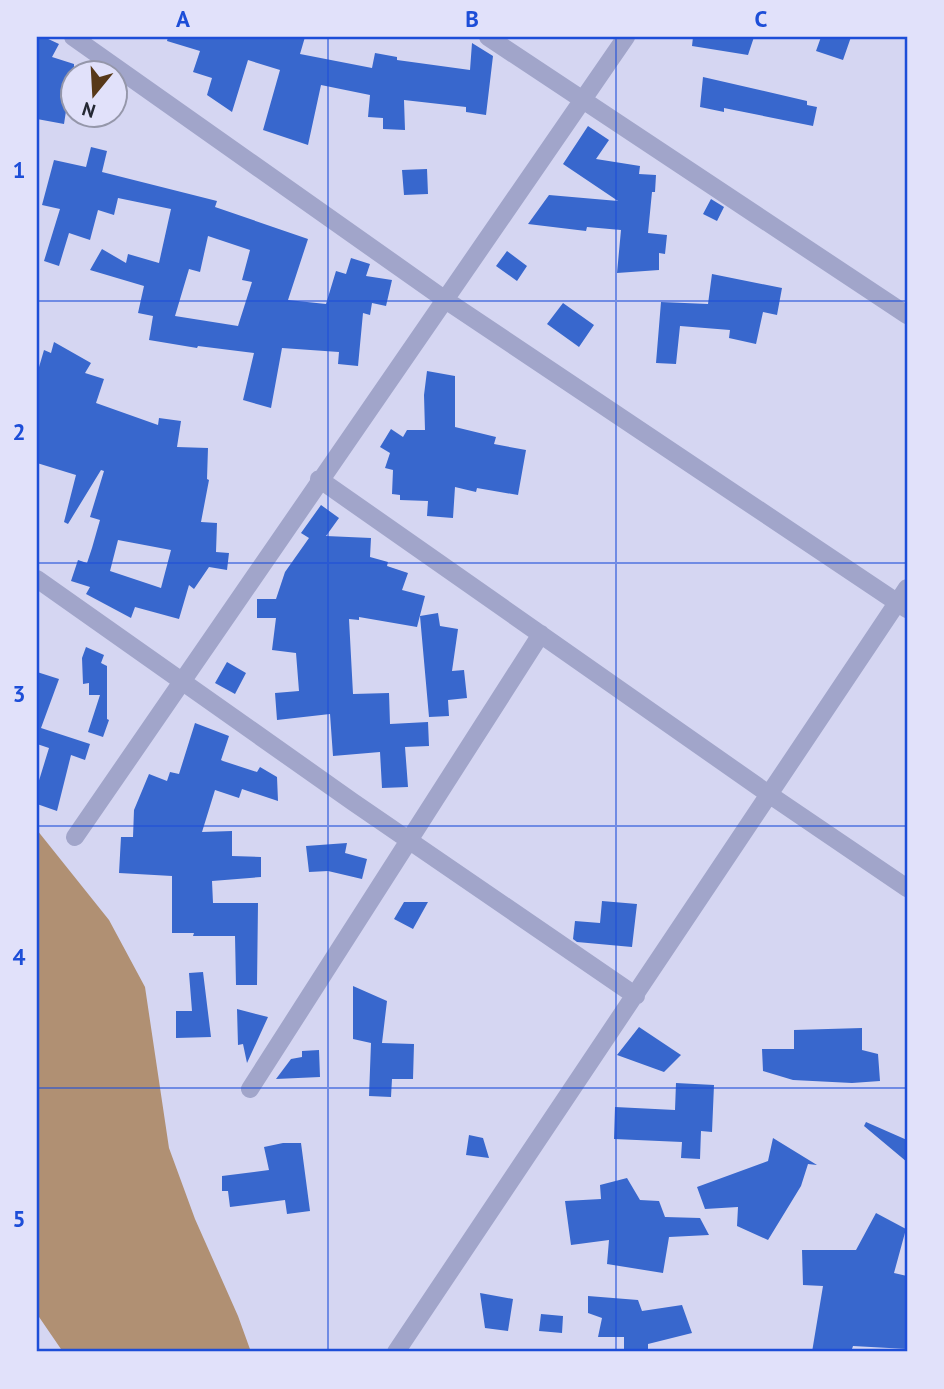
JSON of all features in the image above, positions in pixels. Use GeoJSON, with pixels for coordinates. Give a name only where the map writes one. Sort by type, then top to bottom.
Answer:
{"type":"FeatureCollection","features":[{"type":"Feature","properties":{"kind":"street"},"geometry":{"type":"LineString","coordinates":[[73,37],[447,301],[904,600],[769,795],[396,1352]]}},
{"type":"Feature","properties":{"kind":"street"},"geometry":{"type":"LineString","coordinates":[[488,37],[907,315]]}},
{"type":"Feature","properties":{"kind":"street"},"geometry":{"type":"LineString","coordinates":[[75,837],[319,479],[447,301],[626,37]]}},
{"type":"Feature","properties":{"kind":"street"},"geometry":{"type":"LineString","coordinates":[[319,479],[769,795],[907,888]]}},
{"type":"Feature","properties":{"kind":"street"},"geometry":{"type":"LineString","coordinates":[[37,579],[409,841],[636,996]]}},
{"type":"Feature","properties":{"kind":"street"},"geometry":{"type":"LineString","coordinates":[[250,1089],[541,634]]}},
{"type":"Feature","properties":{"kind":"shaded area"},"geometry":{"type":"Polygon","coordinates":[[[37,830],[109,920],[145,987],[169,1148],[195,1219],[251,1352],[63,1352],[37,1314],[37,830]]]}},
{"type":"Feature","properties":{"kind":"building"},"geometry":{"type":"Polygon","coordinates":[[[37,37],[44,37],[59,44],[52,57],[61,60],[60,123],[37,119],[37,37]]]}},
{"type":"Feature","properties":{"kind":"building"},"geometry":{"type":"Polygon","coordinates":[[[168,37],[305,37],[300,54],[372,68],[375,53],[397,57],[397,60],[470,70],[472,43],[493,56],[486,115],[466,112],[466,107],[404,100],[405,130],[383,129],[383,118],[368,117],[370,95],[321,85],[308,145],[263,130],[280,70],[248,60],[232,112],[207,95],[212,78],[193,72],[200,51],[167,41],[168,37]]]}},
{"type":"Feature","properties":{"kind":"building"},"geometry":{"type":"Polygon","coordinates":[[[693,37],[754,37],[748,55],[692,46],[693,37]]]}},
{"type":"Feature","properties":{"kind":"building"},"geometry":{"type":"Polygon","coordinates":[[[821,37],[851,37],[843,60],[816,51],[821,37]]]}},
{"type":"Feature","properties":{"kind":"building"},"geometry":{"type":"Polygon","coordinates":[[[703,77],[807,101],[807,105],[817,107],[813,126],[724,108],[724,112],[700,107],[703,77]]]}},
{"type":"Feature","properties":{"kind":"building"},"geometry":{"type":"Polygon","coordinates":[[[588,126],[609,140],[596,159],[640,166],[639,174],[656,175],[648,233],[667,235],[665,254],[659,253],[659,270],[617,273],[621,230],[587,227],[586,231],[528,224],[549,195],[618,201],[563,164],[588,126]]]}},
{"type":"Feature","properties":{"kind":"building"},"geometry":{"type":"Polygon","coordinates":[[[91,147],[107,151],[102,172],[217,201],[215,207],[308,239],[288,300],[326,304],[336,271],[346,274],[351,258],[370,264],[366,276],[392,280],[386,306],[372,303],[370,315],[363,313],[358,366],[338,364],[339,352],[282,348],[271,408],[243,400],[254,353],[149,340],[153,316],[138,313],[144,286],[90,270],[102,249],[126,263],[128,254],[159,263],[171,209],[118,198],[114,215],[98,210],[90,240],[69,233],[59,266],[44,261],[60,209],[42,205],[54,160],[86,167],[91,147]],[[208,236],[200,272],[189,269],[175,316],[238,326],[252,282],[242,280],[250,250],[208,236]]]}},
{"type":"Feature","properties":{"kind":"building"},"geometry":{"type":"Polygon","coordinates":[[[427,169],[428,194],[404,195],[402,170],[427,169]]]}},
{"type":"Feature","properties":{"kind":"building"},"geometry":{"type":"Polygon","coordinates":[[[711,199],[724,207],[717,221],[703,214],[711,199]]]}},
{"type":"Feature","properties":{"kind":"building"},"geometry":{"type":"Polygon","coordinates":[[[507,251],[527,266],[517,281],[496,266],[507,251]]]}},
{"type":"Feature","properties":{"kind":"building"},"geometry":{"type":"Polygon","coordinates":[[[712,274],[782,288],[777,315],[763,312],[756,344],[729,338],[730,330],[680,326],[676,364],[656,363],[661,302],[708,304],[712,274]]]}},
{"type":"Feature","properties":{"kind":"building"},"geometry":{"type":"Polygon","coordinates":[[[563,303],[594,325],[579,347],[547,324],[563,303]]]}},
{"type":"Feature","properties":{"kind":"building"},"geometry":{"type":"Polygon","coordinates":[[[54,342],[91,363],[85,373],[104,379],[96,403],[158,425],[159,418],[181,421],[177,447],[208,448],[209,480],[201,522],[217,523],[216,552],[229,553],[227,570],[209,567],[194,589],[189,585],[179,619],[135,607],[131,618],[86,594],[90,587],[71,581],[78,560],[87,563],[92,548],[100,520],[90,517],[104,471],[101,470],[68,524],[64,522],[76,475],[37,463],[37,374],[44,350],[51,353],[54,342]],[[118,540],[110,571],[161,588],[171,550],[118,540]]]}},
{"type":"Feature","properties":{"kind":"building"},"geometry":{"type":"Polygon","coordinates":[[[427,371],[455,376],[455,427],[496,437],[494,444],[526,450],[518,495],[477,488],[476,492],[455,487],[453,518],[427,516],[428,501],[400,500],[400,495],[392,494],[393,470],[385,468],[390,453],[380,447],[391,429],[403,437],[407,430],[425,430],[424,395],[427,371]]]}},
{"type":"Feature","properties":{"kind":"building"},"geometry":{"type":"Polygon","coordinates":[[[321,505],[339,518],[326,536],[371,538],[370,557],[388,562],[387,566],[408,573],[402,590],[425,596],[417,627],[359,617],[359,620],[349,619],[353,694],[389,693],[390,724],[428,722],[429,746],[405,747],[408,787],[382,788],[380,752],[333,756],[330,714],[277,720],[275,693],[299,691],[296,653],[272,650],[276,618],[257,618],[257,599],[276,599],[285,572],[309,538],[301,533],[321,505]]]}},
{"type":"Feature","properties":{"kind":"building"},"geometry":{"type":"Polygon","coordinates":[[[438,613],[440,626],[458,629],[452,671],[464,670],[467,698],[448,700],[449,716],[429,717],[420,616],[438,613]]]}},
{"type":"Feature","properties":{"kind":"building"},"geometry":{"type":"Polygon","coordinates":[[[86,647],[104,655],[101,663],[107,666],[109,720],[103,737],[88,732],[100,695],[89,695],[89,683],[83,684],[82,658],[86,647]]]}},
{"type":"Feature","properties":{"kind":"building"},"geometry":{"type":"Polygon","coordinates":[[[227,662],[246,673],[235,694],[215,683],[227,662]]]}},
{"type":"Feature","properties":{"kind":"building"},"geometry":{"type":"Polygon","coordinates":[[[37,672],[59,679],[41,728],[90,744],[85,760],[71,755],[57,811],[37,804],[37,787],[49,748],[37,744],[37,672]]]}},
{"type":"Feature","properties":{"kind":"building"},"geometry":{"type":"Polygon","coordinates":[[[195,723],[229,736],[221,760],[257,772],[260,767],[277,777],[278,801],[242,789],[239,798],[215,790],[202,832],[232,831],[232,856],[261,857],[261,877],[212,881],[213,903],[258,903],[257,985],[236,985],[235,936],[172,933],[172,876],[119,873],[121,837],[133,837],[134,810],[149,774],[167,781],[170,772],[179,774],[195,723]]]}},
{"type":"Feature","properties":{"kind":"building"},"geometry":{"type":"Polygon","coordinates":[[[347,843],[345,853],[367,859],[362,879],[328,871],[309,872],[306,846],[347,843]]]}},
{"type":"Feature","properties":{"kind":"building"},"geometry":{"type":"Polygon","coordinates":[[[602,901],[637,904],[632,947],[577,942],[573,939],[575,921],[600,923],[602,901]]]}},
{"type":"Feature","properties":{"kind":"building"},"geometry":{"type":"Polygon","coordinates":[[[404,902],[428,902],[413,929],[394,919],[404,902]]]}},
{"type":"Feature","properties":{"kind":"building"},"geometry":{"type":"Polygon","coordinates":[[[203,972],[211,1037],[176,1038],[176,1011],[192,1011],[189,973],[203,972]]]}},
{"type":"Feature","properties":{"kind":"building"},"geometry":{"type":"Polygon","coordinates":[[[353,986],[387,1001],[382,1043],[414,1044],[413,1079],[392,1079],[391,1097],[369,1096],[371,1043],[353,1039],[353,986]]]}},
{"type":"Feature","properties":{"kind":"building"},"geometry":{"type":"Polygon","coordinates":[[[237,1009],[268,1017],[247,1063],[243,1044],[238,1045],[237,1009]]]}},
{"type":"Feature","properties":{"kind":"building"},"geometry":{"type":"Polygon","coordinates":[[[639,1027],[681,1055],[664,1072],[617,1055],[639,1027]]]}},
{"type":"Feature","properties":{"kind":"building"},"geometry":{"type":"Polygon","coordinates":[[[862,1028],[862,1050],[878,1054],[880,1081],[852,1083],[793,1080],[763,1071],[762,1049],[794,1049],[794,1030],[862,1028]]]}},
{"type":"Feature","properties":{"kind":"building"},"geometry":{"type":"Polygon","coordinates":[[[319,1050],[320,1077],[276,1079],[291,1059],[302,1057],[302,1051],[319,1050]]]}},
{"type":"Feature","properties":{"kind":"building"},"geometry":{"type":"Polygon","coordinates":[[[676,1083],[714,1085],[712,1132],[701,1131],[700,1159],[681,1158],[682,1142],[614,1139],[615,1107],[675,1110],[676,1083]]]}},
{"type":"Feature","properties":{"kind":"building"},"geometry":{"type":"Polygon","coordinates":[[[866,1122],[907,1140],[907,1162],[864,1126],[866,1122]]]}},
{"type":"Feature","properties":{"kind":"building"},"geometry":{"type":"Polygon","coordinates":[[[469,1135],[483,1138],[489,1158],[466,1155],[469,1135]]]}},
{"type":"Feature","properties":{"kind":"building"},"geometry":{"type":"Polygon","coordinates":[[[773,1138],[817,1165],[808,1164],[801,1186],[768,1240],[737,1226],[738,1207],[705,1209],[697,1187],[768,1161],[773,1138]]]}},
{"type":"Feature","properties":{"kind":"building"},"geometry":{"type":"Polygon","coordinates":[[[301,1143],[310,1211],[287,1214],[285,1200],[230,1207],[228,1191],[222,1191],[222,1176],[269,1170],[264,1147],[301,1143]]]}},
{"type":"Feature","properties":{"kind":"building"},"geometry":{"type":"Polygon","coordinates":[[[627,1178],[640,1200],[659,1201],[665,1217],[700,1218],[709,1235],[669,1237],[663,1273],[607,1264],[609,1240],[571,1245],[565,1201],[601,1199],[600,1185],[627,1178]]]}},
{"type":"Feature","properties":{"kind":"building"},"geometry":{"type":"Polygon","coordinates":[[[876,1213],[906,1229],[894,1273],[907,1276],[907,1349],[853,1346],[851,1352],[812,1352],[823,1286],[803,1285],[802,1250],[856,1250],[876,1213]]]}},
{"type":"Feature","properties":{"kind":"building"},"geometry":{"type":"Polygon","coordinates":[[[480,1293],[513,1299],[508,1331],[485,1328],[480,1293]]]}},
{"type":"Feature","properties":{"kind":"building"},"geometry":{"type":"Polygon","coordinates":[[[588,1296],[638,1300],[642,1311],[682,1305],[692,1333],[648,1344],[648,1352],[624,1352],[624,1337],[598,1337],[602,1318],[588,1313],[588,1296]]]}},
{"type":"Feature","properties":{"kind":"building"},"geometry":{"type":"Polygon","coordinates":[[[541,1314],[563,1316],[562,1333],[539,1331],[541,1314]]]}}]}
